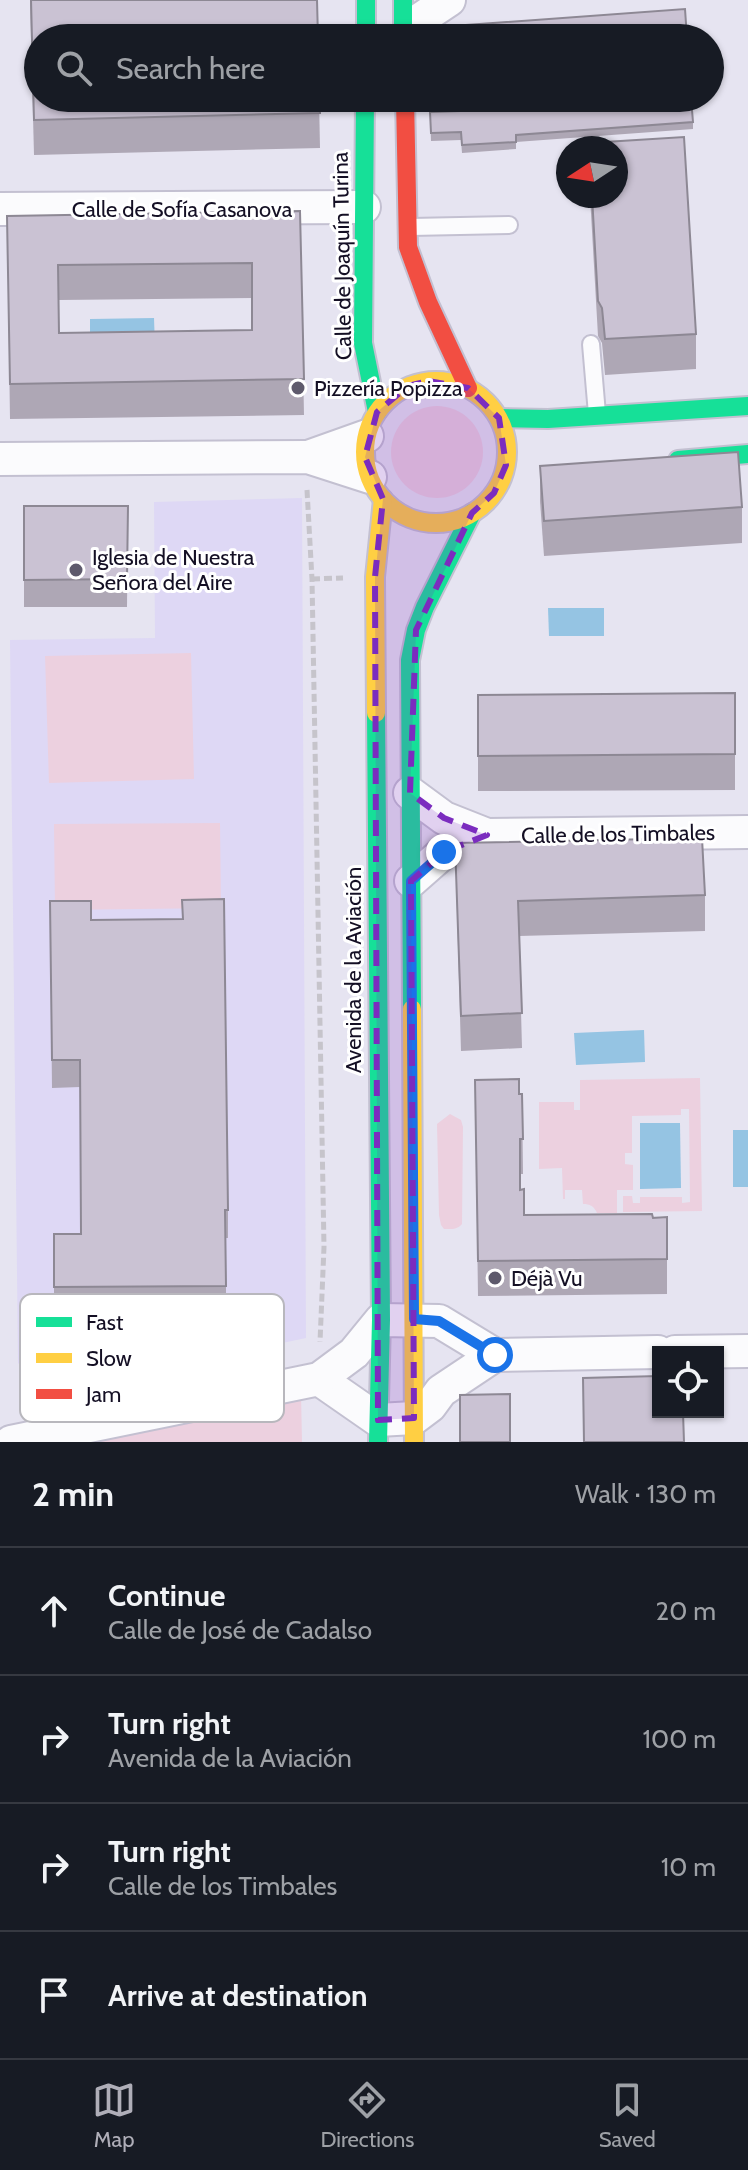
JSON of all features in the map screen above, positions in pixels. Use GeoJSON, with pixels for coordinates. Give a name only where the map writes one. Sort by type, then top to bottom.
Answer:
{"type":"FeatureCollection","features":[{"type":"Feature","properties":{"kind":"main road"},"geometry":{"type":"LineString","coordinates":[[366,0],[366,24]]}},
{"type":"Feature","properties":{"kind":"main road"},"geometry":{"type":"LineString","coordinates":[[403,0],[404,24]]}},
{"type":"Feature","properties":{"kind":"main road","name":"Calle de Joaquín Turina"},"geometry":{"type":"LineString","coordinates":[[365,112],[363,343],[371,388],[372,424]]}},
{"type":"Feature","properties":{"kind":"main road"},"geometry":{"type":"LineString","coordinates":[[405,112],[408,247],[415,271],[468,388]]}},
{"type":"Feature","properties":{"kind":"main road"},"geometry":{"type":"LineString","coordinates":[[428,381],[448,382],[468,388],[491,406],[505,433],[506,465],[494,493],[484,505],[454,521],[435,523],[416,520],[398,512],[376,488],[365,457],[372,424],[391,396],[408,386],[428,381]]}},
{"type":"Feature","properties":{"kind":"main road"},"geometry":{"type":"LineString","coordinates":[[499,418],[548,419],[748,406]]}},
{"type":"Feature","properties":{"kind":"main road"},"geometry":{"type":"LineString","coordinates":[[657,462],[748,454]]}},
{"type":"Feature","properties":{"kind":"main road"},"geometry":{"type":"LineString","coordinates":[[501,480],[526,476]]}},
{"type":"Feature","properties":{"kind":"main road","name":"Avenida de la Aviación"},"geometry":{"type":"LineString","coordinates":[[376,488],[381,1320],[378,1431]]}},
{"type":"Feature","properties":{"kind":"main road"},"geometry":{"type":"LineString","coordinates":[[414,1430],[426,1320],[411,881],[410,660],[425,607],[472,513]]}},
{"type":"Feature","properties":{"kind":"street"},"geometry":{"type":"LineString","coordinates":[[416,24],[449,0]]}},
{"type":"Feature","properties":{"kind":"street","name":"Calle de Sofía Casanova"},"geometry":{"type":"LineString","coordinates":[[0,209],[364,207]]}},
{"type":"Feature","properties":{"kind":"street"},"geometry":{"type":"LineString","coordinates":[[308,457],[372,424]]}},
{"type":"Feature","properties":{"kind":"street"},"geometry":{"type":"LineString","coordinates":[[0,459],[308,457],[376,488]]}},
{"type":"Feature","properties":{"kind":"street","name":"Calle de los Timbales"},"geometry":{"type":"LineString","coordinates":[[410,793],[444,818],[487,835]]}},
{"type":"Feature","properties":{"kind":"street","name":"Calle de los Timbales"},"geometry":{"type":"LineString","coordinates":[[411,881],[444,852],[487,835],[748,832]]}},
{"type":"Feature","properties":{"kind":"street"},"geometry":{"type":"LineString","coordinates":[[284,1386],[319,1379],[354,1353],[381,1320],[426,1320],[495,1355],[652,1352]]}},
{"type":"Feature","properties":{"kind":"street"},"geometry":{"type":"LineString","coordinates":[[319,1379],[378,1431],[414,1430],[441,1391],[453,1362],[453,1348],[426,1320]]}},
{"type":"Feature","properties":{"kind":"street"},"geometry":{"type":"LineString","coordinates":[[724,1351],[748,1351]]}},
{"type":"Feature","properties":{"kind":"street"},"geometry":{"type":"LineString","coordinates":[[441,1391],[495,1355]]}},
{"type":"Feature","properties":{"kind":"street"},"geometry":{"type":"LineString","coordinates":[[11,1442],[109,1422]]}},
{"type":"Feature","properties":{"kind":"lane"},"geometry":{"type":"LineString","coordinates":[[406,227],[509,225]]}},
{"type":"Feature","properties":{"kind":"lane"},"geometry":{"type":"LineString","coordinates":[[591,344],[597,416]]}},
{"type":"Feature","properties":{"kind":"path"},"geometry":{"type":"LineString","coordinates":[[307,490],[312,579],[324,1231],[319,1379]]}},
{"type":"Feature","properties":{"kind":"highlighted area"},"geometry":{"type":"Polygon","coordinates":[[[428,381],[468,388],[499,418],[506,465],[494,493],[472,513],[416,630],[410,793],[444,818],[487,835],[444,852],[411,881],[414,1418],[378,1420],[375,577],[383,499],[365,457],[377,412],[408,386],[428,381]]]}},
{"type":"Feature","properties":{"kind":"shaded area"},"geometry":{"type":"Polygon","coordinates":[[[437,406],[454,410],[469,420],[479,435],[483,452],[479,469],[469,484],[454,494],[437,498],[420,494],[405,484],[395,469],[391,452],[395,435],[405,420],[420,410],[437,406]]]}},
{"type":"Feature","properties":{"kind":"shaded area"},"geometry":{"type":"Polygon","coordinates":[[[302,498],[306,1338],[284,1343],[284,1294],[20,1294],[20,1365],[10,640],[155,638],[154,502],[302,498]]]}},
{"type":"Feature","properties":{"kind":"shaded area"},"geometry":{"type":"Polygon","coordinates":[[[191,653],[194,779],[49,783],[45,656],[191,653]]]}},
{"type":"Feature","properties":{"kind":"shaded area"},"geometry":{"type":"Polygon","coordinates":[[[220,823],[221,908],[55,910],[54,824],[220,823]]]}},
{"type":"Feature","properties":{"kind":"shaded area"},"geometry":{"type":"Polygon","coordinates":[[[700,1078],[702,1211],[623,1212],[623,1196],[632,1196],[633,1203],[640,1203],[640,1197],[682,1197],[682,1203],[690,1202],[689,1109],[681,1109],[681,1115],[632,1116],[632,1153],[625,1153],[625,1164],[633,1165],[633,1190],[617,1190],[617,1213],[597,1213],[592,1206],[583,1204],[582,1190],[565,1190],[563,1199],[562,1168],[539,1169],[539,1102],[574,1102],[574,1110],[580,1110],[580,1080],[700,1078]]]}},
{"type":"Feature","properties":{"kind":"shaded area"},"geometry":{"type":"Polygon","coordinates":[[[450,1114],[461,1120],[463,1127],[462,1224],[444,1229],[439,1215],[437,1124],[450,1114]]]}},
{"type":"Feature","properties":{"kind":"shaded area"},"geometry":{"type":"Polygon","coordinates":[[[301,1394],[302,1442],[12,1442],[132,1422],[284,1422],[284,1397],[301,1394]]]}},
{"type":"Feature","properties":{"kind":"water"},"geometry":{"type":"Polygon","coordinates":[[[154,318],[155,347],[90,348],[90,319],[154,318]]]}},
{"type":"Feature","properties":{"kind":"water"},"geometry":{"type":"Polygon","coordinates":[[[548,608],[604,608],[604,636],[549,636],[548,608]]]}},
{"type":"Feature","properties":{"kind":"water"},"geometry":{"type":"Polygon","coordinates":[[[644,1030],[645,1062],[576,1065],[574,1033],[644,1030]]]}},
{"type":"Feature","properties":{"kind":"water"},"geometry":{"type":"Polygon","coordinates":[[[640,1123],[680,1123],[681,1188],[640,1189],[640,1123]]]}},
{"type":"Feature","properties":{"kind":"water"},"geometry":{"type":"Polygon","coordinates":[[[733,1130],[748,1130],[748,1187],[733,1187],[733,1130]]]}},
{"type":"Feature","properties":{"kind":"building"},"geometry":{"type":"Polygon","coordinates":[[[31,0],[317,0],[318,24],[32,24],[31,0]]]}},
{"type":"Feature","properties":{"kind":"building"},"geometry":{"type":"Polygon","coordinates":[[[685,9],[686,24],[480,24],[685,9]]]}},
{"type":"Feature","properties":{"kind":"building"},"geometry":{"type":"Polygon","coordinates":[[[34,112],[320,113],[34,120],[34,112]]]}},
{"type":"Feature","properties":{"kind":"building"},"geometry":{"type":"Polygon","coordinates":[[[430,112],[692,112],[693,122],[516,135],[516,142],[462,145],[461,132],[431,133],[430,112]]]}},
{"type":"Feature","properties":{"kind":"building"},"geometry":{"type":"Polygon","coordinates":[[[684,137],[696,334],[605,339],[602,308],[598,301],[593,208],[628,208],[628,141],[684,137]]]}},
{"type":"Feature","properties":{"kind":"building"},"geometry":{"type":"Polygon","coordinates":[[[300,211],[304,379],[10,384],[7,216],[300,211]],[[252,263],[58,265],[59,333],[252,330],[252,263]]]}},
{"type":"Feature","properties":{"kind":"building"},"geometry":{"type":"Polygon","coordinates":[[[738,452],[742,507],[544,521],[540,466],[738,452]]]}},
{"type":"Feature","properties":{"kind":"building","name":"Iglesia de Nuestra Señora del Aire"},"geometry":{"type":"Polygon","coordinates":[[[24,506],[128,506],[127,579],[24,580],[24,506]]]}},
{"type":"Feature","properties":{"kind":"building"},"geometry":{"type":"Polygon","coordinates":[[[735,693],[735,754],[478,756],[478,695],[735,693]]]}},
{"type":"Feature","properties":{"kind":"building"},"geometry":{"type":"Polygon","coordinates":[[[702,838],[705,895],[518,901],[522,1013],[461,1016],[455,843],[702,838]]]}},
{"type":"Feature","properties":{"kind":"building"},"geometry":{"type":"Polygon","coordinates":[[[224,899],[226,1286],[54,1287],[54,1234],[81,1234],[80,1060],[52,1060],[50,901],[91,901],[91,920],[183,919],[182,900],[224,899]]]}},
{"type":"Feature","properties":{"kind":"building"},"geometry":{"type":"Polygon","coordinates":[[[519,1079],[523,1139],[520,1139],[520,1190],[524,1189],[524,1215],[652,1214],[653,1218],[667,1217],[667,1259],[478,1261],[475,1080],[519,1079]]]}},
{"type":"Feature","properties":{"kind":"building"},"geometry":{"type":"Polygon","coordinates":[[[652,1376],[652,1418],[683,1418],[684,1442],[584,1442],[583,1378],[652,1376]]]}},
{"type":"Feature","properties":{"kind":"building"},"geometry":{"type":"Polygon","coordinates":[[[510,1394],[510,1442],[460,1442],[460,1395],[510,1394]]]}},
{"type":"Feature","properties":{"kind":"traffic: fast"},"geometry":{"type":"LineString","coordinates":[[366,0],[366,24]]}},
{"type":"Feature","properties":{"kind":"traffic: fast"},"geometry":{"type":"LineString","coordinates":[[403,0],[403,24]]}},
{"type":"Feature","properties":{"kind":"traffic: fast"},"geometry":{"type":"LineString","coordinates":[[365,112],[363,343],[377,412]]}},
{"type":"Feature","properties":{"kind":"traffic: fast"},"geometry":{"type":"LineString","coordinates":[[499,418],[548,419],[748,406]]}},
{"type":"Feature","properties":{"kind":"traffic: fast"},"geometry":{"type":"LineString","coordinates":[[678,460],[748,454]]}},
{"type":"Feature","properties":{"kind":"traffic: fast"},"geometry":{"type":"LineString","coordinates":[[412,1009],[410,660],[425,607],[472,513]]}},
{"type":"Feature","properties":{"kind":"traffic: fast"},"geometry":{"type":"LineString","coordinates":[[376,713],[381,1320],[378,1442]]}},
{"type":"Feature","properties":{"kind":"traffic: slow"},"geometry":{"type":"LineString","coordinates":[[436,381],[463,387],[486,402],[501,425],[507,452],[501,479],[486,502],[463,517],[436,523],[409,517],[386,502],[371,479],[365,452],[371,425],[386,402],[409,387],[436,381]]}},
{"type":"Feature","properties":{"kind":"traffic: slow"},"geometry":{"type":"LineString","coordinates":[[376,713],[375,577],[383,499]]}},
{"type":"Feature","properties":{"kind":"traffic: slow"},"geometry":{"type":"LineString","coordinates":[[412,1009],[414,1442]]}},
{"type":"Feature","properties":{"kind":"traffic: jam"},"geometry":{"type":"LineString","coordinates":[[405,112],[408,247],[428,302],[468,388]]}},
{"type":"Feature","properties":{"kind":"place","name":"Pizzería Popizza"},"geometry":{"type":"Point","coordinates":[298,388]}},
{"type":"Feature","properties":{"kind":"place","name":"Iglesia de Nuestra Señora del Aire"},"geometry":{"type":"Point","coordinates":[76,570]}},
{"type":"Feature","properties":{"kind":"place","name":"Déjà Vu"},"geometry":{"type":"Point","coordinates":[495,1278]}},
{"type":"Feature","properties":{"kind":"route"},"geometry":{"type":"LineString","coordinates":[[444,852],[411,881],[414,1319],[439,1321],[495,1355]]}}]}
